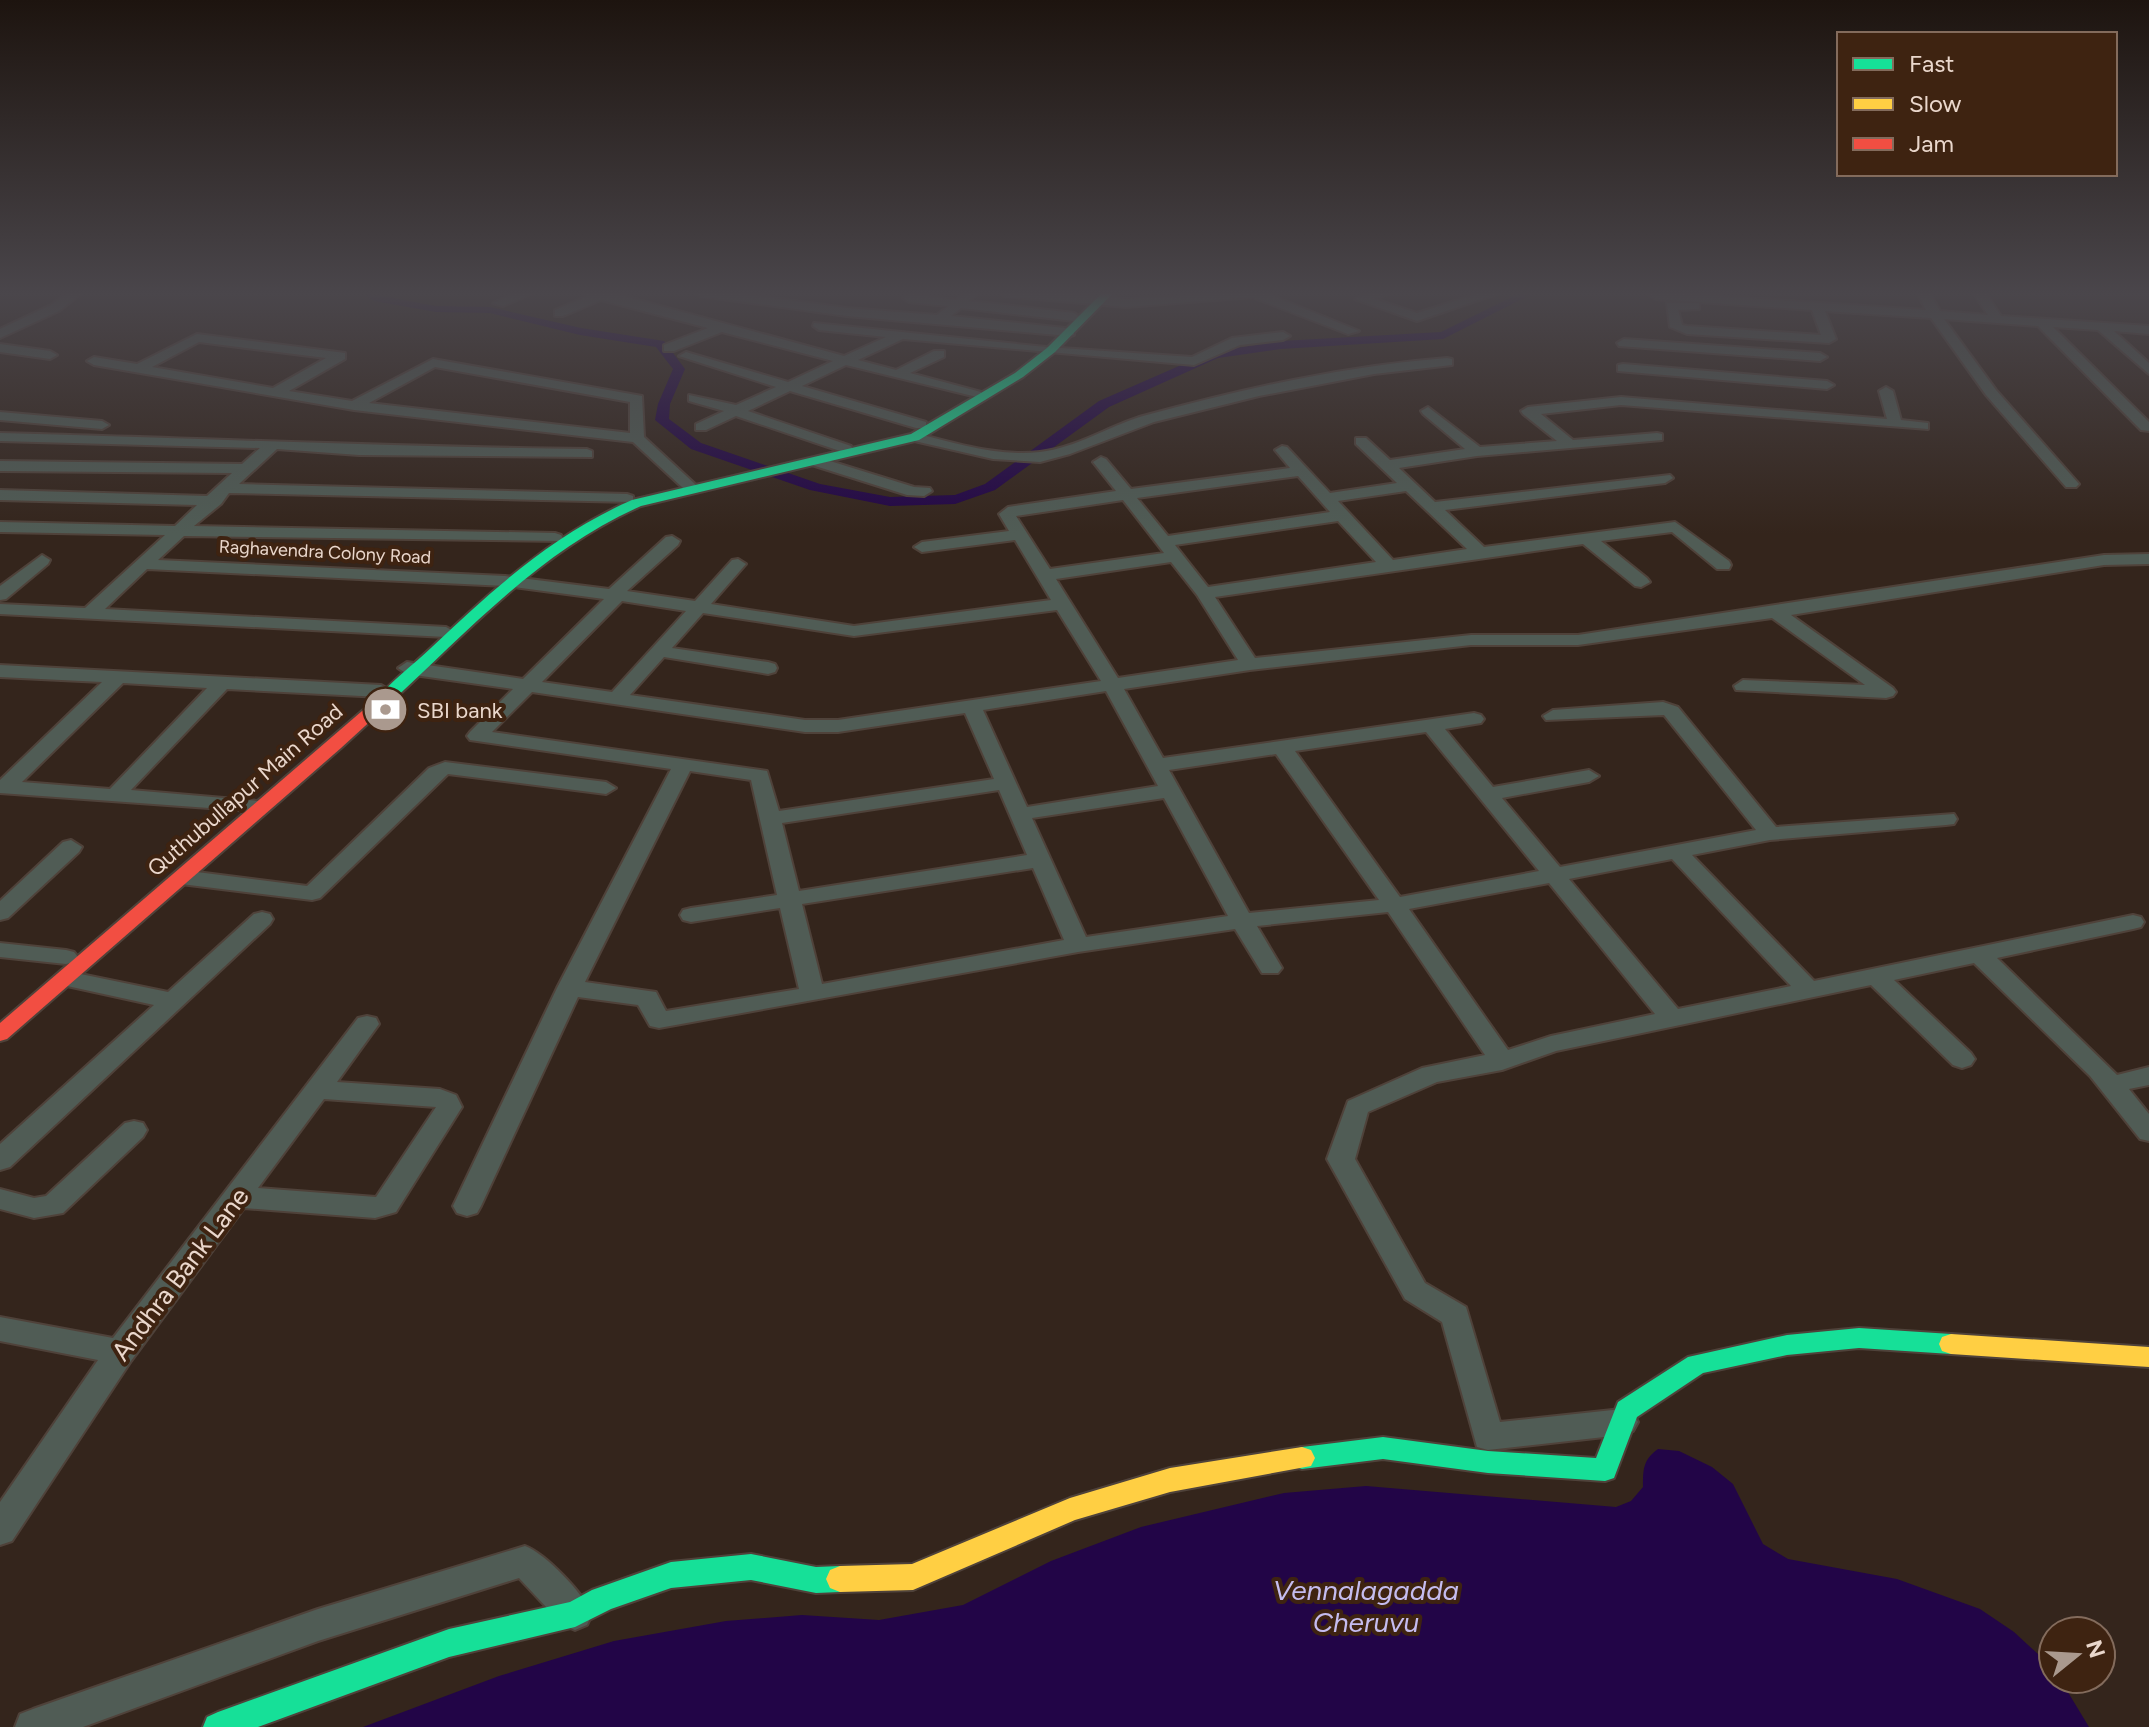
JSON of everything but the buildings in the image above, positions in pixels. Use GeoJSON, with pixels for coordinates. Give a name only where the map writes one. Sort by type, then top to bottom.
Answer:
{"type":"FeatureCollection","features":[{"type":"Feature","properties":{"kind":"main road","name":"Quthubullapur Main Road"},"geometry":{"type":"LineString","coordinates":[[809,461],[918,431],[1011,373]]}},
{"type":"Feature","properties":{"kind":"main road","name":"Quthubullapur Main Road"},"geometry":{"type":"LineString","coordinates":[[0,1034],[66,968],[381,691],[413,669],[446,632],[579,529],[607,513],[637,503],[918,431],[1022,373]]}},
{"type":"Feature","properties":{"kind":"main road","name":"Quthubullapur Main Road"},"geometry":{"type":"LineString","coordinates":[[0,1014],[66,968],[248,824],[555,538],[596,510],[627,499],[724,480]]}},
{"type":"Feature","properties":{"kind":"main road"},"geometry":{"type":"LineString","coordinates":[[218,1727],[449,1643],[575,1614],[602,1599],[671,1575],[751,1567],[816,1580],[913,1577],[1070,1510],[1170,1480],[1276,1461],[1383,1448],[1488,1462],[1605,1470],[1627,1410],[1697,1364],[1787,1345],[1859,1338],[2149,1357]]}},
{"type":"Feature","properties":{"kind":"street"},"geometry":{"type":"LineString","coordinates":[[166,373],[354,406],[637,438],[688,485]]}},
{"type":"Feature","properties":{"kind":"street"},"geometry":{"type":"LineString","coordinates":[[276,392],[311,373]]}},
{"type":"Feature","properties":{"kind":"street"},"geometry":{"type":"LineString","coordinates":[[354,406],[415,373]]}},
{"type":"Feature","properties":{"kind":"street"},"geometry":{"type":"LineString","coordinates":[[487,373],[637,399],[637,438]]}},
{"type":"Feature","properties":{"kind":"street"},"geometry":{"type":"LineString","coordinates":[[742,373],[975,453],[1044,457],[1149,419],[1280,388],[1369,373]]}},
{"type":"Feature","properties":{"kind":"street"},"geometry":{"type":"LineString","coordinates":[[701,427],[821,373]]}},
{"type":"Feature","properties":{"kind":"street"},"geometry":{"type":"LineString","coordinates":[[893,373],[976,395]]}},
{"type":"Feature","properties":{"kind":"street"},"geometry":{"type":"LineString","coordinates":[[880,388],[906,373]]}},
{"type":"Feature","properties":{"kind":"street"},"geometry":{"type":"LineString","coordinates":[[1622,385],[1623,373]]}},
{"type":"Feature","properties":{"kind":"street"},"geometry":{"type":"LineString","coordinates":[[1976,373],[2071,484]]}},
{"type":"Feature","properties":{"kind":"street"},"geometry":{"type":"LineString","coordinates":[[2092,373],[2146,427]]}},
{"type":"Feature","properties":{"kind":"street"},"geometry":{"type":"LineString","coordinates":[[1622,385],[1923,426]]}},
{"type":"Feature","properties":{"kind":"street"},"geometry":{"type":"LineString","coordinates":[[1571,445],[1528,411],[1622,385],[1827,385]]}},
{"type":"Feature","properties":{"kind":"street"},"geometry":{"type":"LineString","coordinates":[[1886,391],[1895,423]]}},
{"type":"Feature","properties":{"kind":"street"},"geometry":{"type":"LineString","coordinates":[[694,398],[846,449]]}},
{"type":"Feature","properties":{"kind":"street"},"geometry":{"type":"LineString","coordinates":[[4,420],[37,403]]}},
{"type":"Feature","properties":{"kind":"street"},"geometry":{"type":"LineString","coordinates":[[1428,411],[1477,452]]}},
{"type":"Feature","properties":{"kind":"street"},"geometry":{"type":"LineString","coordinates":[[4,420],[217,435],[266,443]]}},
{"type":"Feature","properties":{"kind":"street"},"geometry":{"type":"LineString","coordinates":[[0,437],[266,443],[359,451],[587,454]]}},
{"type":"Feature","properties":{"kind":"street"},"geometry":{"type":"LineString","coordinates":[[1387,465],[1477,452],[1657,437]]}},
{"type":"Feature","properties":{"kind":"street"},"geometry":{"type":"LineString","coordinates":[[1361,441],[1480,552]]}},
{"type":"Feature","properties":{"kind":"street"},"geometry":{"type":"LineString","coordinates":[[88,615],[215,501],[266,443]]}},
{"type":"Feature","properties":{"kind":"street"},"geometry":{"type":"LineString","coordinates":[[1282,450],[1389,566]]}},
{"type":"Feature","properties":{"kind":"street"},"geometry":{"type":"LineString","coordinates":[[809,461],[913,492],[924,491]]}},
{"type":"Feature","properties":{"kind":"street"},"geometry":{"type":"LineString","coordinates":[[1101,462],[1204,593],[1248,661]]}},
{"type":"Feature","properties":{"kind":"street"},"geometry":{"type":"LineString","coordinates":[[0,466],[245,469]]}},
{"type":"Feature","properties":{"kind":"street"},"geometry":{"type":"LineString","coordinates":[[1270,968],[1110,680],[1007,514],[1009,511],[1301,471]]}},
{"type":"Feature","properties":{"kind":"street"},"geometry":{"type":"LineString","coordinates":[[1432,507],[1665,478]]}},
{"type":"Feature","properties":{"kind":"street"},"geometry":{"type":"LineString","coordinates":[[1326,498],[1409,486]]}},
{"type":"Feature","properties":{"kind":"street"},"geometry":{"type":"LineString","coordinates":[[228,488],[627,499]]}},
{"type":"Feature","properties":{"kind":"street"},"geometry":{"type":"LineString","coordinates":[[0,495],[215,501]]}},
{"type":"Feature","properties":{"kind":"street"},"geometry":{"type":"LineString","coordinates":[[1162,542],[1343,515]]}},
{"type":"Feature","properties":{"kind":"street"},"geometry":{"type":"LineString","coordinates":[[0,527],[555,538]]}},
{"type":"Feature","properties":{"kind":"street"},"geometry":{"type":"LineString","coordinates":[[1204,593],[1675,527],[1723,565]]}},
{"type":"Feature","properties":{"kind":"street"},"geometry":{"type":"LineString","coordinates":[[922,547],[1021,534]]}},
{"type":"Feature","properties":{"kind":"street"},"geometry":{"type":"LineString","coordinates":[[1589,540],[1641,582]]}},
{"type":"Feature","properties":{"kind":"street"},"geometry":{"type":"LineString","coordinates":[[672,541],[477,736],[760,775],[812,993]]}},
{"type":"Feature","properties":{"kind":"street"},"geometry":{"type":"LineString","coordinates":[[805,726],[843,715],[1248,661],[1476,635],[1571,634],[2070,553],[2149,548]]}},
{"type":"Feature","properties":{"kind":"street"},"geometry":{"type":"LineString","coordinates":[[1047,575],[1173,557]]}},
{"type":"Feature","properties":{"kind":"street"},"geometry":{"type":"LineString","coordinates":[[1476,635],[1578,640],[2104,560],[2149,559]]}},
{"type":"Feature","properties":{"kind":"street"},"geometry":{"type":"LineString","coordinates":[[0,595],[42,560]]}},
{"type":"Feature","properties":{"kind":"street","name":"Raghavendra Colony Road"},"geometry":{"type":"LineString","coordinates":[[143,564],[509,582],[854,631],[1063,604]]}},
{"type":"Feature","properties":{"kind":"street"},"geometry":{"type":"LineString","coordinates":[[617,698],[738,564]]}},
{"type":"Feature","properties":{"kind":"street"},"geometry":{"type":"LineString","coordinates":[[0,609],[446,632]]}},
{"type":"Feature","properties":{"kind":"street"},"geometry":{"type":"LineString","coordinates":[[1743,686],[1886,692],[1773,610]]}},
{"type":"Feature","properties":{"kind":"street"},"geometry":{"type":"LineString","coordinates":[[659,651],[768,668]]}},
{"type":"Feature","properties":{"kind":"street"},"geometry":{"type":"LineString","coordinates":[[413,669],[805,726],[853,725],[1110,680]]}},
{"type":"Feature","properties":{"kind":"street"},"geometry":{"type":"LineString","coordinates":[[5,676],[118,677],[381,691]]}},
{"type":"Feature","properties":{"kind":"street"},"geometry":{"type":"LineString","coordinates":[[2,787],[118,677]]}},
{"type":"Feature","properties":{"kind":"street"},"geometry":{"type":"LineString","coordinates":[[116,794],[222,683]]}},
{"type":"Feature","properties":{"kind":"street"},"geometry":{"type":"LineString","coordinates":[[971,704],[1078,945]]}},
{"type":"Feature","properties":{"kind":"street"},"geometry":{"type":"LineString","coordinates":[[1553,716],[1663,708],[1671,711],[1770,834]]}},
{"type":"Feature","properties":{"kind":"street"},"geometry":{"type":"LineString","coordinates":[[1159,765],[1474,719]]}},
{"type":"Feature","properties":{"kind":"street"},"geometry":{"type":"LineString","coordinates":[[1432,726],[1672,1018]]}},
{"type":"Feature","properties":{"kind":"street"},"geometry":{"type":"LineString","coordinates":[[1282,748],[1502,1061]]}},
{"type":"Feature","properties":{"kind":"street"},"geometry":{"type":"LineString","coordinates":[[467,1206],[569,988],[683,765]]}},
{"type":"Feature","properties":{"kind":"street"},"geometry":{"type":"LineString","coordinates":[[181,877],[312,893],[436,772],[445,768],[606,788]]}},
{"type":"Feature","properties":{"kind":"street"},"geometry":{"type":"LineString","coordinates":[[1489,794],[1589,776]]}},
{"type":"Feature","properties":{"kind":"street"},"geometry":{"type":"LineString","coordinates":[[770,819],[1006,783]]}},
{"type":"Feature","properties":{"kind":"street"},"geometry":{"type":"LineString","coordinates":[[2,787],[251,805]]}},
{"type":"Feature","properties":{"kind":"street"},"geometry":{"type":"LineString","coordinates":[[1020,814],[1172,790]]}},
{"type":"Feature","properties":{"kind":"street"},"geometry":{"type":"LineString","coordinates":[[569,988],[647,998],[659,1020],[688,1017],[1078,945],[1242,921],[1394,905],[1770,834],[1946,819]]}},
{"type":"Feature","properties":{"kind":"street"},"geometry":{"type":"LineString","coordinates":[[0,913],[71,847]]}},
{"type":"Feature","properties":{"kind":"street"},"geometry":{"type":"LineString","coordinates":[[1677,852],[1809,990]]}},
{"type":"Feature","properties":{"kind":"street"},"geometry":{"type":"LineString","coordinates":[[691,915],[1040,860]]}},
{"type":"Feature","properties":{"kind":"street"},"geometry":{"type":"LineString","coordinates":[[0,1160],[262,919]]}},
{"type":"Feature","properties":{"kind":"street"},"geometry":{"type":"LineString","coordinates":[[1622,1422],[1488,1437],[1455,1315],[1415,1291],[1341,1159],[1357,1107],[1431,1074],[1502,1061],[1551,1044],[2133,922]]}},
{"type":"Feature","properties":{"kind":"street"},"geometry":{"type":"LineString","coordinates":[[0,950],[172,1001]]}},
{"type":"Feature","properties":{"kind":"street"},"geometry":{"type":"LineString","coordinates":[[1980,955],[2110,1085],[2149,1132]]}},
{"type":"Feature","properties":{"kind":"street"},"geometry":{"type":"LineString","coordinates":[[1876,976],[1962,1059]]}},
{"type":"Feature","properties":{"kind":"street","name":"Andhra Bank Lane"},"geometry":{"type":"LineString","coordinates":[[0,1530],[120,1352],[367,1024]]}},
{"type":"Feature","properties":{"kind":"street"},"geometry":{"type":"LineString","coordinates":[[2110,1085],[2149,1076]]}},
{"type":"Feature","properties":{"kind":"street"},"geometry":{"type":"LineString","coordinates":[[237,1197],[375,1208],[386,1205],[449,1107],[447,1101],[440,1098],[318,1090]]}},
{"type":"Feature","properties":{"kind":"street"},"geometry":{"type":"LineString","coordinates":[[0,1199],[34,1208],[53,1206],[134,1130]]}},
{"type":"Feature","properties":{"kind":"street"},"geometry":{"type":"LineString","coordinates":[[0,1329],[120,1352]]}},
{"type":"Feature","properties":{"kind":"street"},"geometry":{"type":"LineString","coordinates":[[33,1727],[92,1716],[318,1625],[525,1561],[575,1614]]}},
{"type":"Feature","properties":{"kind":"water","name":"Vennalagadda Cheruvu"},"geometry":{"type":"Polygon","coordinates":[[[1658,1449],[1679,1451],[1712,1467],[1733,1484],[1763,1544],[1788,1559],[1897,1579],[1980,1609],[2014,1632],[2037,1653],[2037,1695],[2070,1695],[2089,1727],[363,1727],[499,1676],[614,1641],[726,1621],[802,1615],[879,1620],[963,1605],[1051,1561],[1141,1527],[1284,1493],[1366,1486],[1616,1507],[1631,1501],[1643,1487],[1649,1457],[1658,1449]]]}},
{"type":"Feature","properties":{"kind":"waterway"},"geometry":{"type":"LineString","coordinates":[[677,373],[664,404],[662,420],[692,444],[815,487],[871,500],[911,503],[955,499],[990,487],[1104,404],[1175,373]]}},
{"type":"Feature","properties":{"kind":"traffic: fast"},"geometry":{"type":"LineString","coordinates":[[382,702],[536,562],[603,518],[637,503],[915,437],[1022,373]]}},
{"type":"Feature","properties":{"kind":"traffic: fast"},"geometry":{"type":"LineString","coordinates":[[1302,1458],[1383,1448],[1488,1462],[1605,1470],[1627,1410],[1697,1364],[1787,1345],[1859,1338],[1951,1344]]}},
{"type":"Feature","properties":{"kind":"traffic: fast"},"geometry":{"type":"LineString","coordinates":[[218,1727],[449,1643],[575,1614],[602,1599],[671,1575],[751,1567],[816,1580],[840,1579]]}},
{"type":"Feature","properties":{"kind":"traffic: slow"},"geometry":{"type":"LineString","coordinates":[[1951,1344],[2149,1357]]}},
{"type":"Feature","properties":{"kind":"traffic: slow"},"geometry":{"type":"LineString","coordinates":[[840,1579],[913,1577],[1070,1510],[1170,1480],[1302,1458]]}},
{"type":"Feature","properties":{"kind":"traffic: jam"},"geometry":{"type":"LineString","coordinates":[[0,1034],[382,702]]}},
{"type":"Feature","properties":{"kind":"place","name":"SBI bank"},"geometry":{"type":"Point","coordinates":[386,710]}}]}
